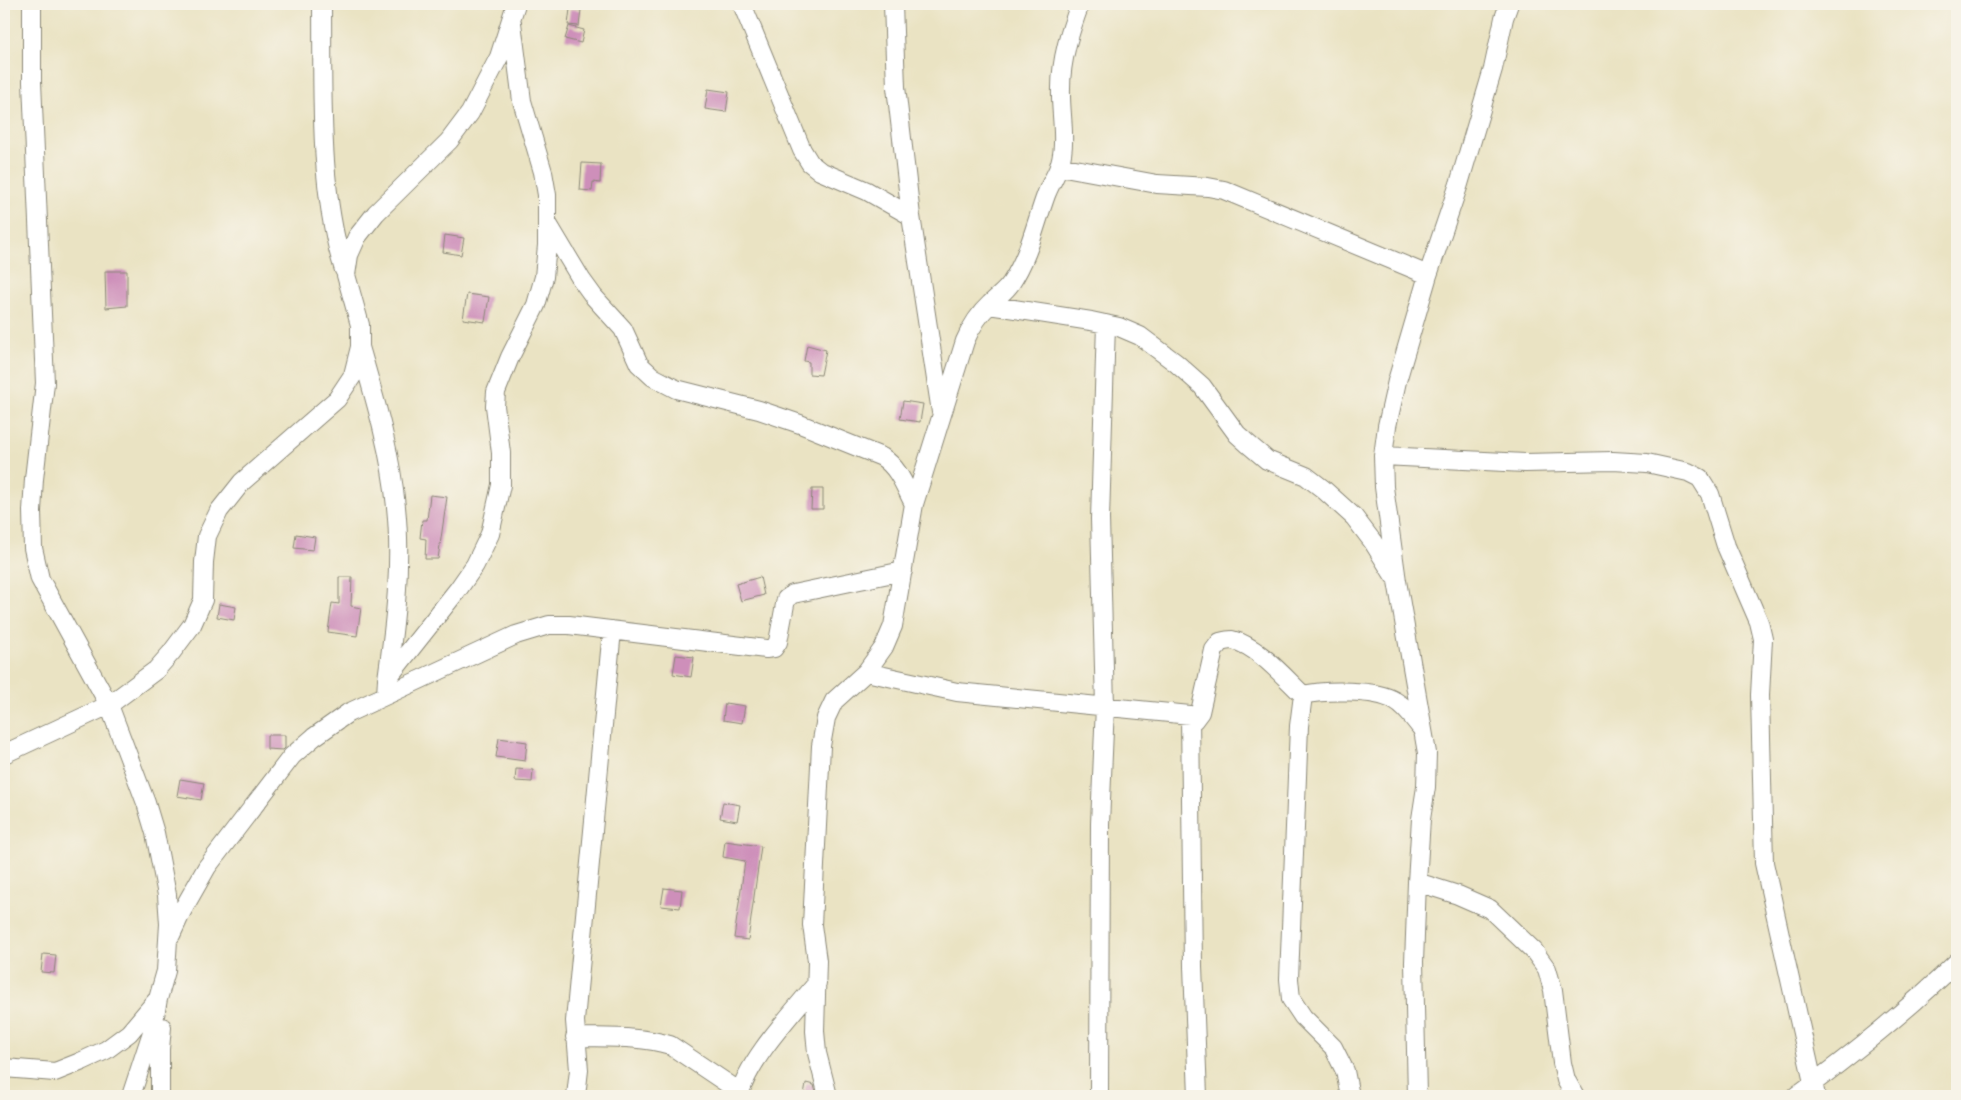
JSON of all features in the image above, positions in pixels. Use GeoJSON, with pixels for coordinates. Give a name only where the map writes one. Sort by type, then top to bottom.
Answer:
{"type":"FeatureCollection","features":[{"type":"Feature","properties":{"kind":"street"},"geometry":{"type":"LineString","coordinates":[[32,4],[32,82],[45,383],[34,479],[32,511],[33,548],[40,579],[109,705],[146,803],[155,833],[167,895],[170,924],[160,1049],[160,1096]]}},
{"type":"Feature","properties":{"kind":"street"},"geometry":{"type":"LineString","coordinates":[[4,754],[109,705],[156,670],[192,625],[203,600],[204,562],[208,536],[219,511],[242,482],[337,400],[353,375],[360,347],[360,325],[332,222],[323,125],[322,4]]}},
{"type":"Feature","properties":{"kind":"street"},"geometry":{"type":"LineString","coordinates":[[742,4],[802,150],[810,163],[820,171],[868,191],[911,216]]}},
{"type":"Feature","properties":{"kind":"street"},"geometry":{"type":"LineString","coordinates":[[893,4],[896,87],[911,216],[941,415]]}},
{"type":"Feature","properties":{"kind":"street"},"geometry":{"type":"LineString","coordinates":[[828,1096],[817,1046],[817,983],[812,925],[820,746],[826,718],[834,701],[866,672],[884,647],[893,626],[914,504],[941,415],[972,324],[1010,285],[1020,269],[1031,244],[1046,196],[1060,166],[1063,153],[1061,88],[1063,64],[1069,34],[1080,4]]}},
{"type":"Feature","properties":{"kind":"street"},"geometry":{"type":"LineString","coordinates":[[1417,1096],[1414,962],[1417,882],[1421,819],[1426,787],[1427,753],[1425,732],[1396,581],[1384,487],[1383,456],[1387,426],[1397,381],[1428,275],[1493,70],[1504,18],[1509,4]]}},
{"type":"Feature","properties":{"kind":"street"},"geometry":{"type":"LineString","coordinates":[[346,275],[348,255],[357,237],[376,213],[449,141],[470,113],[499,57],[514,12]]}},
{"type":"Feature","properties":{"kind":"street"},"geometry":{"type":"LineString","coordinates":[[387,687],[475,565],[490,534],[501,485],[501,453],[495,406],[496,392],[541,291],[548,245],[547,195],[543,172],[522,101],[514,12]]}},
{"type":"Feature","properties":{"kind":"street"},"geometry":{"type":"LineString","coordinates":[[1060,166],[1157,184],[1208,187],[1224,190],[1428,275]]}},
{"type":"Feature","properties":{"kind":"street"},"geometry":{"type":"LineString","coordinates":[[548,223],[581,279],[594,297],[623,329],[639,364],[653,377],[676,389],[759,410],[792,421],[882,457],[890,462],[897,471],[914,504]]}},
{"type":"Feature","properties":{"kind":"street"},"geometry":{"type":"LineString","coordinates":[[989,305],[1106,324],[1140,336],[1202,386],[1237,434],[1248,444],[1267,460],[1306,476],[1354,517],[1373,542],[1396,581]]}},
{"type":"Feature","properties":{"kind":"street"},"geometry":{"type":"LineString","coordinates":[[1099,1096],[1100,824],[1105,706],[1100,519],[1106,324]]}},
{"type":"Feature","properties":{"kind":"street"},"geometry":{"type":"LineString","coordinates":[[360,347],[387,453],[396,507],[399,557],[387,687]]}},
{"type":"Feature","properties":{"kind":"street"},"geometry":{"type":"LineString","coordinates":[[1383,456],[1525,463],[1613,461],[1647,463],[1688,472],[1700,478],[1710,494],[1726,546],[1759,622],[1763,639],[1760,695],[1764,863],[1815,1090]]}},
{"type":"Feature","properties":{"kind":"street"},"geometry":{"type":"LineString","coordinates":[[168,942],[182,911],[207,867],[292,756],[329,725],[387,687],[516,635],[549,625],[569,625],[766,649],[774,648],[778,642],[786,599],[793,594],[903,571]]}},
{"type":"Feature","properties":{"kind":"street"},"geometry":{"type":"LineString","coordinates":[[576,1096],[579,1070],[575,1021],[612,630]]}},
{"type":"Feature","properties":{"kind":"street"},"geometry":{"type":"LineString","coordinates":[[866,672],[956,692],[1190,715],[1194,720],[1200,712],[1214,650],[1220,642],[1231,640],[1256,652],[1303,695]]}},
{"type":"Feature","properties":{"kind":"street"},"geometry":{"type":"LineString","coordinates":[[1303,695],[1328,691],[1383,695],[1394,700],[1407,710],[1425,732]]}},
{"type":"Feature","properties":{"kind":"street"},"geometry":{"type":"LineString","coordinates":[[1303,695],[1299,726],[1289,979],[1291,999],[1303,1017],[1333,1047],[1345,1072],[1350,1096]]}},
{"type":"Feature","properties":{"kind":"street"},"geometry":{"type":"LineString","coordinates":[[1190,715],[1193,966],[1198,1096]]}},
{"type":"Feature","properties":{"kind":"street"},"geometry":{"type":"LineString","coordinates":[[1417,882],[1458,895],[1490,909],[1534,951],[1547,969],[1553,990],[1564,1072],[1575,1096]]}},
{"type":"Feature","properties":{"kind":"street"},"geometry":{"type":"LineString","coordinates":[[1796,1096],[1815,1090],[1932,987],[1957,962]]}},
{"type":"Feature","properties":{"kind":"street"},"geometry":{"type":"LineString","coordinates":[[131,1096],[152,1032],[158,999],[166,972]]}},
{"type":"Feature","properties":{"kind":"street"},"geometry":{"type":"LineString","coordinates":[[575,1037],[640,1039],[670,1045],[740,1094],[760,1055],[817,983]]}},
{"type":"Feature","properties":{"kind":"street"},"geometry":{"type":"LineString","coordinates":[[4,1068],[55,1072],[80,1062],[106,1050],[129,1033],[158,999]]}},
{"type":"Feature","properties":{"kind":"building"},"geometry":{"type":"Polygon","coordinates":[[[570,9],[581,10],[579,26],[568,25],[570,9]]]}},
{"type":"Feature","properties":{"kind":"building"},"geometry":{"type":"Polygon","coordinates":[[[569,26],[584,30],[581,43],[565,39],[569,26]]]}},
{"type":"Feature","properties":{"kind":"building"},"geometry":{"type":"Polygon","coordinates":[[[708,89],[729,92],[726,112],[705,109],[708,89]]]}},
{"type":"Feature","properties":{"kind":"building"},"geometry":{"type":"Polygon","coordinates":[[[582,163],[601,164],[600,183],[593,182],[592,191],[580,190],[582,163]]]}},
{"type":"Feature","properties":{"kind":"building"},"geometry":{"type":"Polygon","coordinates":[[[445,235],[464,238],[461,255],[443,252],[445,235]]]}},
{"type":"Feature","properties":{"kind":"building"},"geometry":{"type":"Polygon","coordinates":[[[105,271],[127,271],[127,306],[106,308],[105,271]]]}},
{"type":"Feature","properties":{"kind":"building"},"geometry":{"type":"Polygon","coordinates":[[[467,294],[489,297],[485,322],[463,319],[467,294]]]}},
{"type":"Feature","properties":{"kind":"building"},"geometry":{"type":"Polygon","coordinates":[[[807,345],[826,350],[821,375],[809,374],[809,362],[804,361],[807,345]]]}},
{"type":"Feature","properties":{"kind":"building"},"geometry":{"type":"Polygon","coordinates":[[[903,401],[923,404],[920,422],[900,419],[903,401]]]}},
{"type":"Feature","properties":{"kind":"building"},"geometry":{"type":"Polygon","coordinates":[[[812,489],[823,489],[823,509],[811,509],[812,489]]]}},
{"type":"Feature","properties":{"kind":"building"},"geometry":{"type":"Polygon","coordinates":[[[430,495],[447,497],[438,559],[425,559],[426,539],[420,538],[422,520],[427,520],[430,495]]]}},
{"type":"Feature","properties":{"kind":"building"},"geometry":{"type":"Polygon","coordinates":[[[296,534],[315,537],[313,550],[294,548],[296,534]]]}},
{"type":"Feature","properties":{"kind":"building"},"geometry":{"type":"Polygon","coordinates":[[[339,577],[352,577],[351,606],[361,608],[357,636],[328,632],[332,603],[339,604],[339,577]]]}},
{"type":"Feature","properties":{"kind":"building"},"geometry":{"type":"Polygon","coordinates":[[[760,577],[764,595],[741,601],[736,584],[760,577]]]}},
{"type":"Feature","properties":{"kind":"building"},"geometry":{"type":"Polygon","coordinates":[[[219,604],[236,607],[234,620],[217,617],[219,604]]]}},
{"type":"Feature","properties":{"kind":"building"},"geometry":{"type":"Polygon","coordinates":[[[676,655],[694,657],[691,677],[673,674],[676,655]]]}},
{"type":"Feature","properties":{"kind":"building"},"geometry":{"type":"Polygon","coordinates":[[[725,703],[745,706],[742,723],[723,720],[725,703]]]}},
{"type":"Feature","properties":{"kind":"building"},"geometry":{"type":"Polygon","coordinates":[[[267,735],[285,735],[285,748],[283,750],[267,749],[267,735]]]}},
{"type":"Feature","properties":{"kind":"building"},"geometry":{"type":"Polygon","coordinates":[[[499,738],[527,742],[525,761],[496,757],[499,738]]]}},
{"type":"Feature","properties":{"kind":"building"},"geometry":{"type":"Polygon","coordinates":[[[516,769],[533,770],[532,782],[515,781],[516,769]]]}},
{"type":"Feature","properties":{"kind":"building"},"geometry":{"type":"Polygon","coordinates":[[[180,779],[204,783],[201,800],[177,796],[180,779]]]}},
{"type":"Feature","properties":{"kind":"building"},"geometry":{"type":"Polygon","coordinates":[[[723,802],[740,805],[737,821],[720,818],[723,802]]]}},
{"type":"Feature","properties":{"kind":"building"},"geometry":{"type":"Polygon","coordinates":[[[725,841],[761,846],[748,940],[734,938],[745,861],[723,857],[725,841]]]}},
{"type":"Feature","properties":{"kind":"building"},"geometry":{"type":"Polygon","coordinates":[[[664,888],[682,890],[680,908],[661,906],[664,888]]]}},
{"type":"Feature","properties":{"kind":"building"},"geometry":{"type":"Polygon","coordinates":[[[43,954],[56,955],[54,973],[41,972],[43,954]]]}},
{"type":"Feature","properties":{"kind":"building"},"geometry":{"type":"Polygon","coordinates":[[[806,1083],[814,1085],[817,1096],[804,1095],[806,1083]]]}}]}
